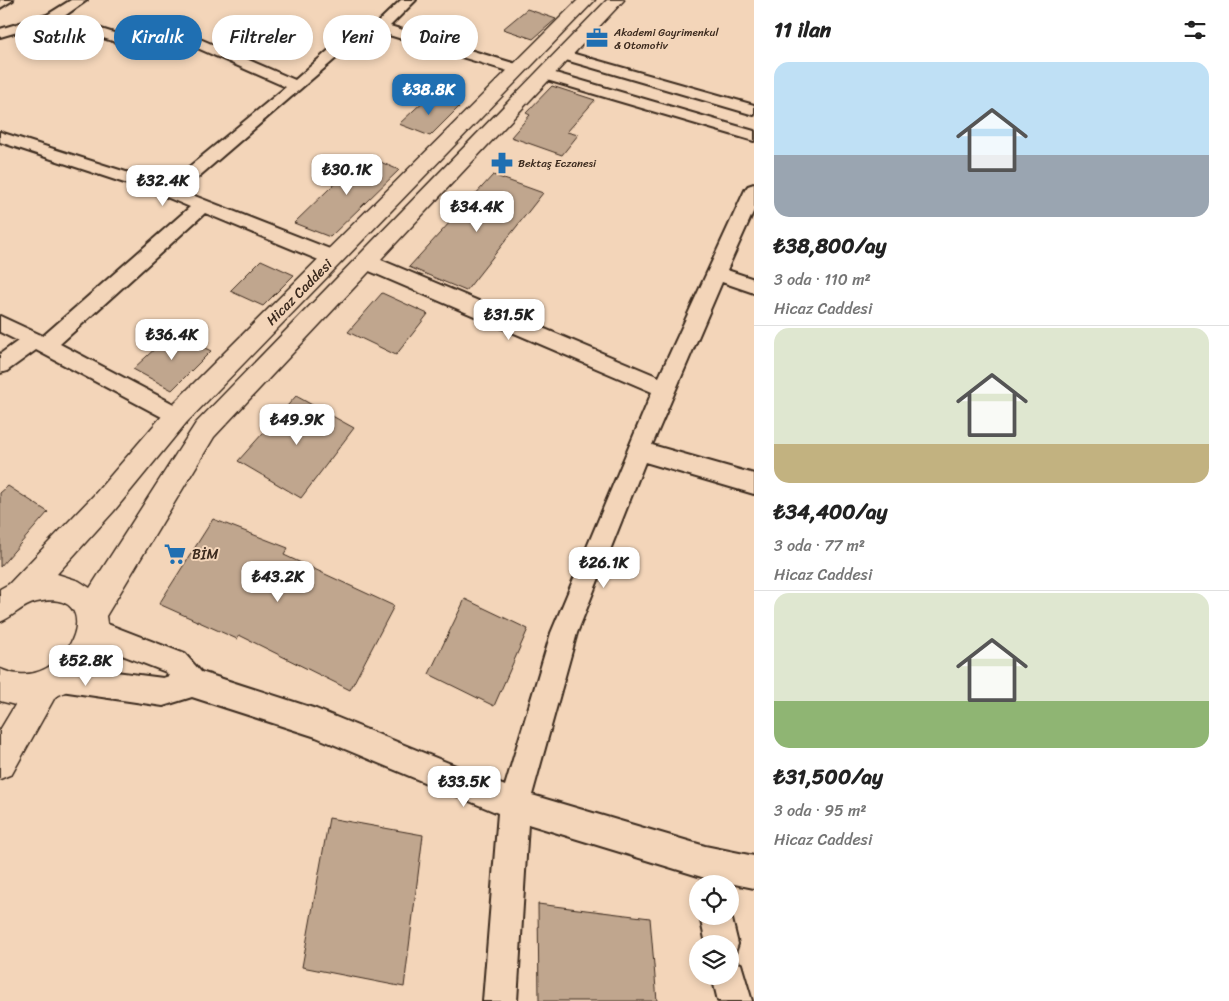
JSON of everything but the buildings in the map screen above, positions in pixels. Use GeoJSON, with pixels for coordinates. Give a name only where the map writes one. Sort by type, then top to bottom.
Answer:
{"type":"FeatureCollection","features":[{"type":"Feature","properties":{"kind":"main road","name":"Hicaz Caddesi"},"geometry":{"type":"LineString","coordinates":[[6,602],[104,503],[177,416],[587,0]]}},
{"type":"Feature","properties":{"kind":"main road","name":"Hicaz Caddesi"},"geometry":{"type":"LineString","coordinates":[[52,683],[76,664],[87,648],[91,623],[205,430],[616,0]]}},
{"type":"Feature","properties":{"kind":"main road"},"geometry":{"type":"LineString","coordinates":[[6,602],[38,587],[56,587],[72,591],[84,601],[91,623]]}},
{"type":"Feature","properties":{"kind":"main road"},"geometry":{"type":"LineString","coordinates":[[0,686],[23,691],[52,683]]}},
{"type":"Feature","properties":{"kind":"main road"},"geometry":{"type":"LineString","coordinates":[[0,762],[52,683]]}},
{"type":"Feature","properties":{"kind":"street"},"geometry":{"type":"LineString","coordinates":[[0,4],[6,0]]}},
{"type":"Feature","properties":{"kind":"street"},"geometry":{"type":"LineString","coordinates":[[57,15],[80,0]]}},
{"type":"Feature","properties":{"kind":"street"},"geometry":{"type":"LineString","coordinates":[[390,0],[406,2]]}},
{"type":"Feature","properties":{"kind":"street"},"geometry":{"type":"LineString","coordinates":[[391,17],[406,2]]}},
{"type":"Feature","properties":{"kind":"street"},"geometry":{"type":"LineString","coordinates":[[0,33],[15,29]]}},
{"type":"Feature","properties":{"kind":"street"},"geometry":{"type":"LineString","coordinates":[[391,31],[518,68]]}},
{"type":"Feature","properties":{"kind":"street"},"geometry":{"type":"LineString","coordinates":[[104,34],[135,44],[188,39],[298,86]]}},
{"type":"Feature","properties":{"kind":"street"},"geometry":{"type":"LineString","coordinates":[[564,55],[754,110]]}},
{"type":"Feature","properties":{"kind":"street"},"geometry":{"type":"LineString","coordinates":[[170,192],[327,60]]}},
{"type":"Feature","properties":{"kind":"street"},"geometry":{"type":"LineString","coordinates":[[545,75],[754,136]]}},
{"type":"Feature","properties":{"kind":"street"},"geometry":{"type":"LineString","coordinates":[[0,137],[170,192],[333,258]]}},
{"type":"Feature","properties":{"kind":"street"},"geometry":{"type":"LineString","coordinates":[[500,1001],[514,805],[564,633],[664,388],[754,190]]}},
{"type":"Feature","properties":{"kind":"street"},"geometry":{"type":"LineString","coordinates":[[0,365],[39,343],[202,206]]}},
{"type":"Feature","properties":{"kind":"street"},"geometry":{"type":"LineString","coordinates":[[367,262],[664,388]]}},
{"type":"Feature","properties":{"kind":"street"},"geometry":{"type":"LineString","coordinates":[[717,274],[754,286]]}},
{"type":"Feature","properties":{"kind":"street"},"geometry":{"type":"LineString","coordinates":[[0,323],[177,416]]}},
{"type":"Feature","properties":{"kind":"street"},"geometry":{"type":"LineString","coordinates":[[639,451],[754,484]]}},
{"type":"Feature","properties":{"kind":"street"},"geometry":{"type":"LineString","coordinates":[[91,623],[175,663],[192,683],[316,723],[514,805],[707,873],[754,872]]}},
{"type":"Feature","properties":{"kind":"street"},"geometry":{"type":"LineString","coordinates":[[52,683],[163,692],[192,683]]}},
{"type":"Feature","properties":{"kind":"street"},"geometry":{"type":"LineString","coordinates":[[731,985],[734,1001]]}},
{"type":"Feature","properties":{"kind":"place","name":"Akademi Gayrimenkul & Otomotiv"},"geometry":{"type":"Point","coordinates":[597,38]}},
{"type":"Feature","properties":{"kind":"place","name":"Bektaş Eczanesi"},"geometry":{"type":"Point","coordinates":[502,163]}},
{"type":"Feature","properties":{"kind":"place","name":"BİM"},"geometry":{"type":"Point","coordinates":[175,554]}}]}
